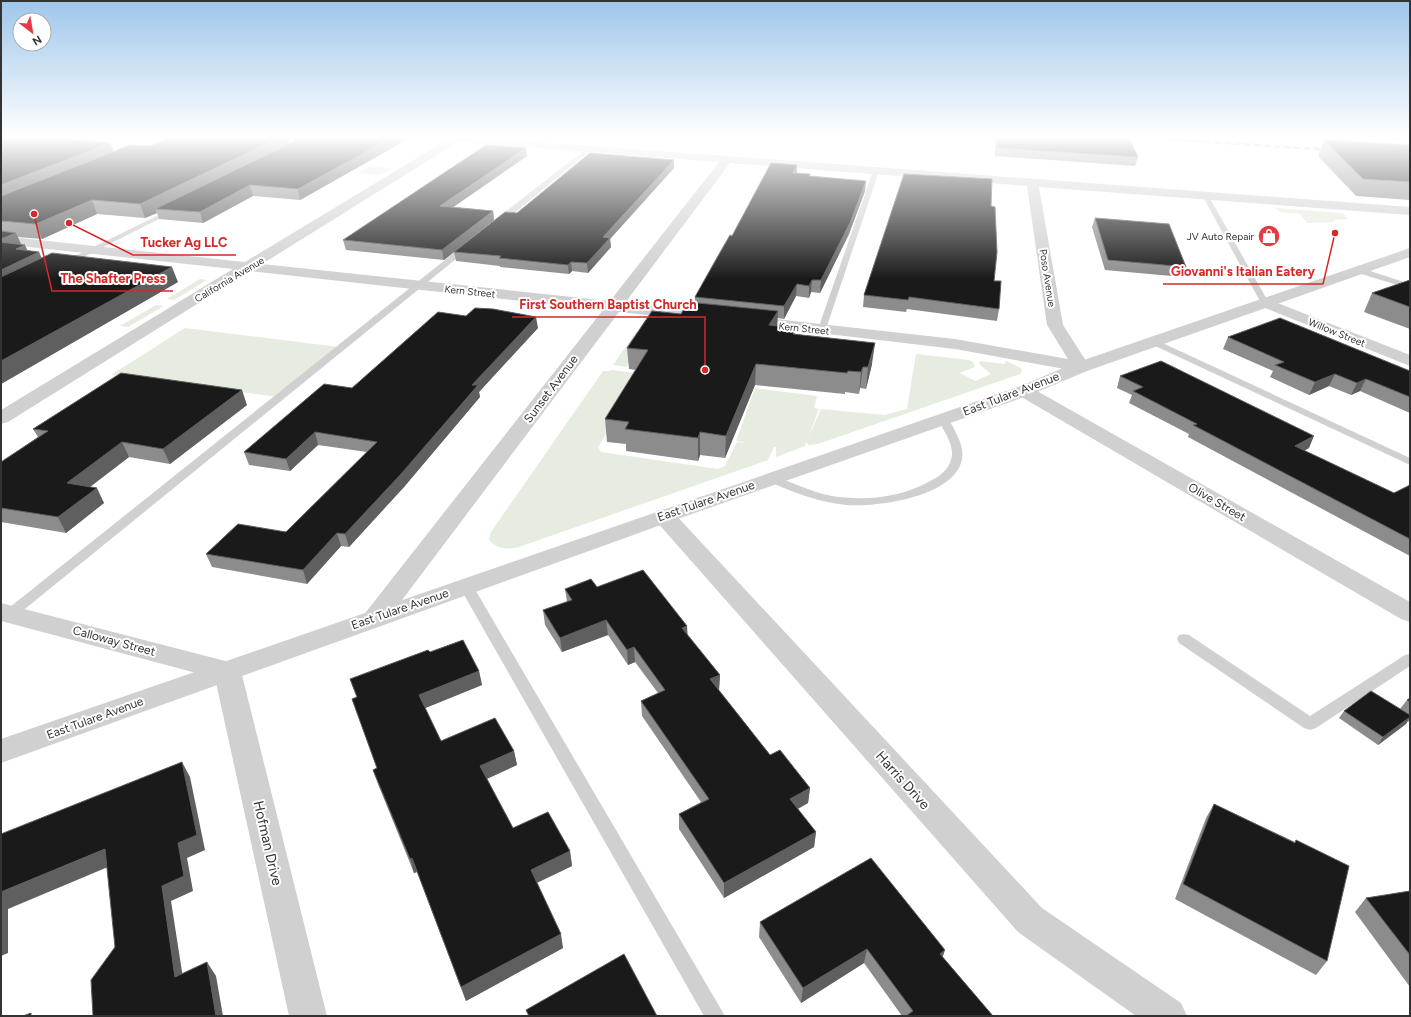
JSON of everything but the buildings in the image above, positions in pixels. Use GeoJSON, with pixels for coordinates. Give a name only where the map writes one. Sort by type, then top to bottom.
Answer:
{"type":"FeatureCollection","features":[{"type":"Feature","properties":{"kind":"street","name":"California Avenue"},"geometry":{"type":"LineString","coordinates":[[1,418],[384,183]]}},
{"type":"Feature","properties":{"kind":"street","name":"Sunset Avenue"},"geometry":{"type":"LineString","coordinates":[[375,618],[709,183]]}},
{"type":"Feature","properties":{"kind":"street","name":"Poso Avenue"},"geometry":{"type":"LineString","coordinates":[[1032,183],[1056,325],[1081,367]]}},
{"type":"Feature","properties":{"kind":"street"},"geometry":{"type":"LineString","coordinates":[[1051,183],[1410,211]]}},
{"type":"Feature","properties":{"kind":"street","name":"Kern Street"},"geometry":{"type":"LineString","coordinates":[[1,240],[955,344],[1081,367]]}},
{"type":"Feature","properties":{"kind":"street","name":"East Tulare Avenue"},"geometry":{"type":"LineString","coordinates":[[1,751],[664,516],[1024,391],[1081,367],[1410,252]]}},
{"type":"Feature","properties":{"kind":"street","name":"Willow Street"},"geometry":{"type":"LineString","coordinates":[[1265,303],[1410,361]]}},
{"type":"Feature","properties":{"kind":"street","name":"Olive Street"},"geometry":{"type":"LineString","coordinates":[[1024,391],[1410,614]]}},
{"type":"Feature","properties":{"kind":"street","name":"Harris Drive"},"geometry":{"type":"LineString","coordinates":[[664,516],[1030,920],[1168,1016]]}},
{"type":"Feature","properties":{"kind":"street","name":"Calloway Street"},"geometry":{"type":"LineString","coordinates":[[5,613],[227,671]]}},
{"type":"Feature","properties":{"kind":"street","name":"Hofman Drive"},"geometry":{"type":"LineString","coordinates":[[227,671],[308,1016]]}},
{"type":"Feature","properties":{"kind":"lane"},"geometry":{"type":"LineString","coordinates":[[490,229],[546,183]]}},
{"type":"Feature","properties":{"kind":"lane"},"geometry":{"type":"LineString","coordinates":[[822,330],[872,183]]}},
{"type":"Feature","properties":{"kind":"lane"},"geometry":{"type":"LineString","coordinates":[[1205,195],[1265,303]]}},
{"type":"Feature","properties":{"kind":"lane"},"geometry":{"type":"LineString","coordinates":[[58,267],[178,207]]}},
{"type":"Feature","properties":{"kind":"lane"},"geometry":{"type":"LineString","coordinates":[[5,613],[477,239]]}},
{"type":"Feature","properties":{"kind":"lane"},"geometry":{"type":"LineString","coordinates":[[1358,270],[1410,287]]}},
{"type":"Feature","properties":{"kind":"lane"},"geometry":{"type":"LineString","coordinates":[[1154,342],[1410,462]]}},
{"type":"Feature","properties":{"kind":"lane"},"geometry":{"type":"LineString","coordinates":[[771,479],[815,496],[853,502],[876,501],[916,492],[932,486],[949,474],[957,463],[959,451],[943,419]]}},
{"type":"Feature","properties":{"kind":"lane"},"geometry":{"type":"LineString","coordinates":[[466,586],[715,1016]]}},
{"type":"Feature","properties":{"kind":"lane"},"geometry":{"type":"LineString","coordinates":[[1184,639],[1310,724],[1410,659]]}},
{"type":"Feature","properties":{"kind":"shaded area"},"geometry":{"type":"Polygon","coordinates":[[[1275,208],[1343,213],[1348,219],[1335,220],[1335,222],[1307,223],[1300,214],[1280,212],[1275,208]]]}},
{"type":"Feature","properties":{"kind":"shaded area"},"geometry":{"type":"Polygon","coordinates":[[[200,279],[207,280],[174,300],[167,299],[200,279]]]}},
{"type":"Feature","properties":{"kind":"shaded area"},"geometry":{"type":"Polygon","coordinates":[[[156,305],[164,306],[128,327],[120,326],[156,305]]]}},
{"type":"Feature","properties":{"kind":"shaded area"},"geometry":{"type":"Polygon","coordinates":[[[185,328],[339,347],[279,397],[111,375],[185,328]]]}},
{"type":"Feature","properties":{"kind":"shaded area"},"geometry":{"type":"Polygon","coordinates":[[[636,332],[649,334],[626,367],[613,365],[636,332]]]}},
{"type":"Feature","properties":{"kind":"shaded area"},"geometry":{"type":"Polygon","coordinates":[[[916,354],[969,360],[973,362],[975,367],[960,373],[975,381],[991,374],[980,365],[979,362],[981,361],[1004,364],[1006,361],[1021,368],[1022,371],[1020,374],[818,444],[809,445],[806,442],[805,446],[776,457],[776,447],[774,447],[768,460],[519,547],[498,547],[489,539],[491,532],[603,371],[611,370],[644,374],[598,447],[601,452],[718,469],[725,466],[737,442],[747,443],[736,441],[755,388],[817,396],[814,408],[819,409],[808,438],[821,409],[885,415],[907,409],[916,354]]]}},
{"type":"Feature","properties":{"kind":"place","name":"The Shafter Press"},"geometry":{"type":"Point","coordinates":[34,214]}},
{"type":"Feature","properties":{"kind":"place","name":"Tucker Ag LLC"},"geometry":{"type":"Point","coordinates":[69,223]}},
{"type":"Feature","properties":{"kind":"place","name":"Giovanni's Italian Eatery"},"geometry":{"type":"Point","coordinates":[1335,233]}},
{"type":"Feature","properties":{"kind":"place","name":"JV Auto Repair"},"geometry":{"type":"Point","coordinates":[1269,236]}},
{"type":"Feature","properties":{"kind":"place","name":"First Southern Baptist Church"},"geometry":{"type":"Point","coordinates":[705,370]}}]}
